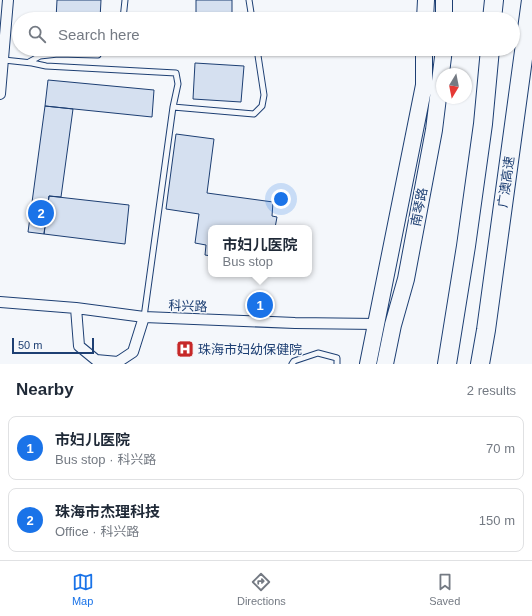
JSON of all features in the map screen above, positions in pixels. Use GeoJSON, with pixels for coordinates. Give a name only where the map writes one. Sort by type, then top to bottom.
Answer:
{"type":"FeatureCollection","features":[{"type":"Feature","properties":{"kind":"highway"},"geometry":{"type":"LineString","coordinates":[[493,12],[494,0]]}},
{"type":"Feature","properties":{"kind":"highway","name":"广澳高速"},"geometry":{"type":"LineString","coordinates":[[480,364],[486,330],[531,0]]}},
{"type":"Feature","properties":{"kind":"highway"},"geometry":{"type":"LineString","coordinates":[[447,364],[482,132],[489,56]]}},
{"type":"Feature","properties":{"kind":"main road"},"geometry":{"type":"LineString","coordinates":[[425,12],[426,0]]}},
{"type":"Feature","properties":{"kind":"main road"},"geometry":{"type":"LineString","coordinates":[[444,0],[444,12]]}},
{"type":"Feature","properties":{"kind":"main road","name":"南琴路"},"geometry":{"type":"LineString","coordinates":[[368,364],[424,85],[424,56]]}},
{"type":"Feature","properties":{"kind":"main road","name":"南琴路"},"geometry":{"type":"LineString","coordinates":[[384,364],[406,279],[434,130],[443,56]]}},
{"type":"Feature","properties":{"kind":"main road"},"geometry":{"type":"LineString","coordinates":[[377,324],[393,325]]}},
{"type":"Feature","properties":{"kind":"street"},"geometry":{"type":"LineString","coordinates":[[0,94],[8,0]]}},
{"type":"Feature","properties":{"kind":"street","name":"科兴路"},"geometry":{"type":"LineString","coordinates":[[0,302],[76,308],[144,317],[295,323],[377,324]]}},
{"type":"Feature","properties":{"kind":"street"},"geometry":{"type":"LineString","coordinates":[[76,308],[80,346],[96,360],[118,362],[133,352],[144,317]]}},
{"type":"Feature","properties":{"kind":"lane"},"geometry":{"type":"LineString","coordinates":[[124,12],[125,0]]}},
{"type":"Feature","properties":{"kind":"lane"},"geometry":{"type":"LineString","coordinates":[[249,0],[251,12]]}},
{"type":"Feature","properties":{"kind":"lane"},"geometry":{"type":"LineString","coordinates":[[28,62],[40,56]]}},
{"type":"Feature","properties":{"kind":"lane"},"geometry":{"type":"LineString","coordinates":[[173,107],[254,114],[262,106],[264,95],[257,56]]}},
{"type":"Feature","properties":{"kind":"lane"},"geometry":{"type":"LineString","coordinates":[[4,60],[28,62],[46,66],[176,73],[178,84],[173,107],[144,317]]}},
{"type":"Feature","properties":{"kind":"lane"},"geometry":{"type":"LineString","coordinates":[[292,364],[294,361],[318,353],[337,358],[337,364]]}},
{"type":"Feature","properties":{"kind":"building"},"geometry":{"type":"Polygon","coordinates":[[[57,0],[101,0],[100,12],[56,12],[57,0]]]}},
{"type":"Feature","properties":{"kind":"building"},"geometry":{"type":"Polygon","coordinates":[[[196,0],[232,0],[232,12],[196,12],[196,0]]]}},
{"type":"Feature","properties":{"kind":"building"},"geometry":{"type":"Polygon","coordinates":[[[195,63],[244,66],[241,102],[193,99],[195,63]]]}},
{"type":"Feature","properties":{"kind":"building"},"geometry":{"type":"Polygon","coordinates":[[[48,80],[154,90],[152,117],[45,106],[48,80]]]}},
{"type":"Feature","properties":{"kind":"building"},"geometry":{"type":"Polygon","coordinates":[[[45,106],[73,109],[61,197],[49,196],[44,234],[28,232],[45,106]]]}},
{"type":"Feature","properties":{"kind":"building"},"geometry":{"type":"Polygon","coordinates":[[[176,134],[214,139],[207,193],[273,202],[272,216],[277,217],[276,225],[208,225],[208,256],[205,255],[206,245],[195,243],[199,214],[166,209],[176,134]]]}},
{"type":"Feature","properties":{"kind":"building"},"geometry":{"type":"Polygon","coordinates":[[[49,196],[129,205],[125,244],[44,234],[49,196]]]}},
{"type":"Feature","properties":{"kind":"place","name":"珠海市杰理科技"},"geometry":{"type":"Point","coordinates":[41,213]}},
{"type":"Feature","properties":{"kind":"place","name":"市妇儿医院"},"geometry":{"type":"Point","coordinates":[260,305]}},
{"type":"Feature","properties":{"kind":"place","name":"珠海市妇幼保健院"},"geometry":{"type":"Point","coordinates":[185,349]}}]}
